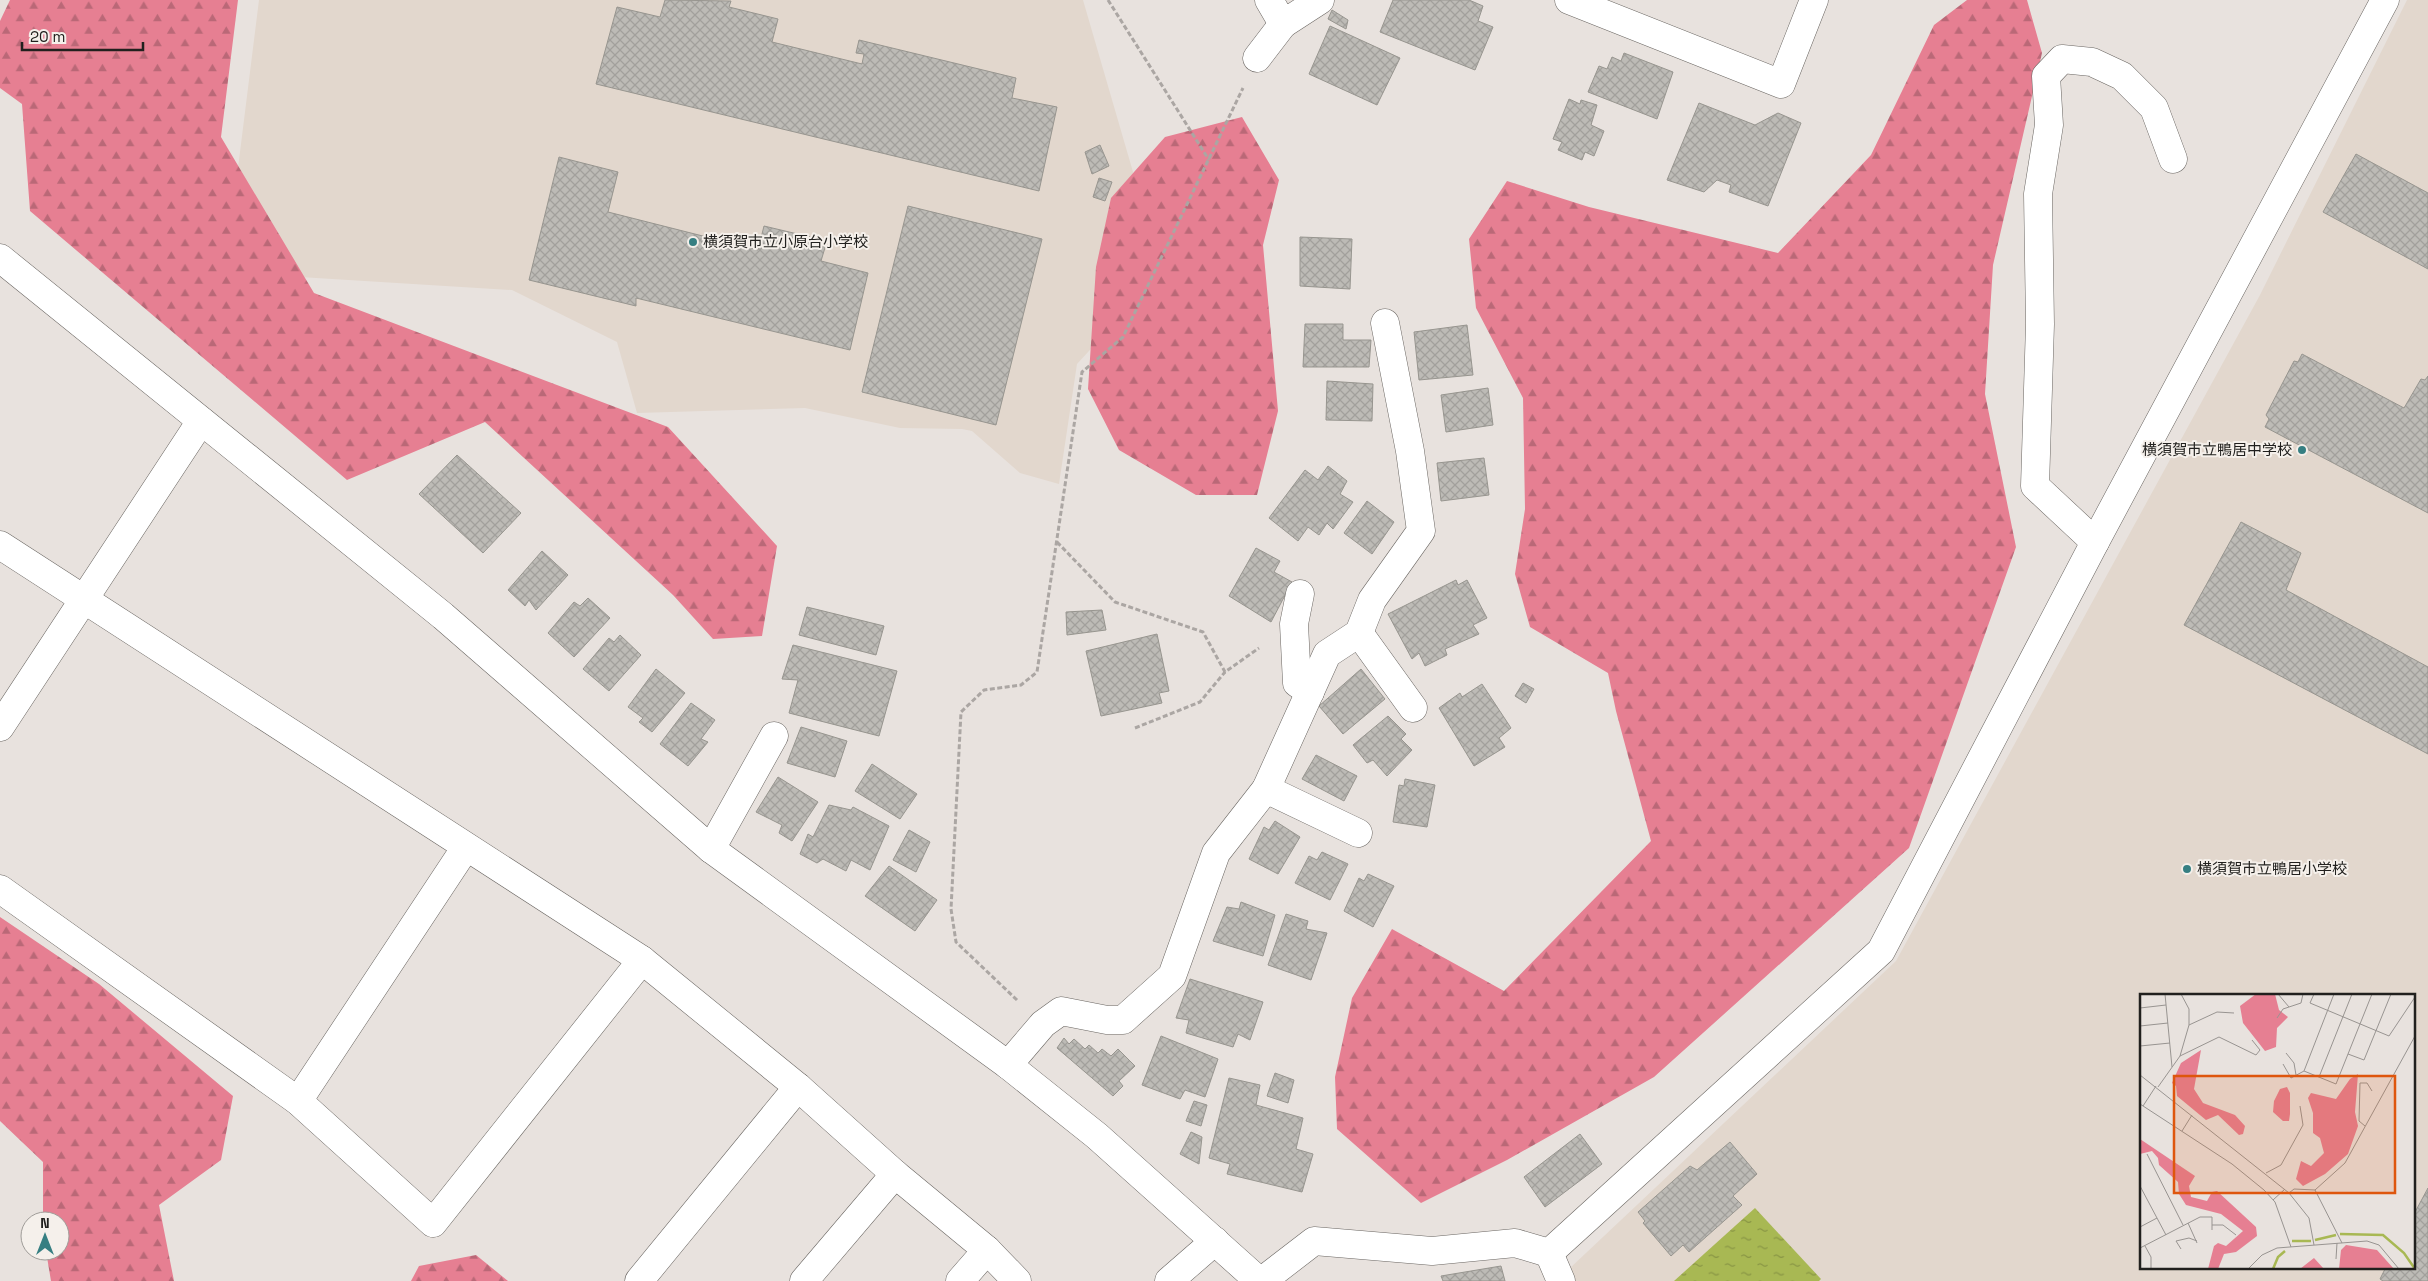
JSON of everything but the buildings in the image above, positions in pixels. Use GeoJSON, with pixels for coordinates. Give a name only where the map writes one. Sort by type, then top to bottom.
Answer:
{"type":"FeatureCollection","features":[{"type":"Feature","properties":{"kind":"street"},"geometry":{"type":"LineString","coordinates":[[1269,0],[1283,24]]}},
{"type":"Feature","properties":{"kind":"street"},"geometry":{"type":"LineString","coordinates":[[1257,58],[1283,24],[1320,0]]}},
{"type":"Feature","properties":{"kind":"street"},"geometry":{"type":"LineString","coordinates":[[1569,0],[1598,5],[1781,84],[1814,0]]}},
{"type":"Feature","properties":{"kind":"street"},"geometry":{"type":"LineString","coordinates":[[1549,1253],[1881,951],[2095,542],[2385,0]]}},
{"type":"Feature","properties":{"kind":"street"},"geometry":{"type":"LineString","coordinates":[[2095,542],[2035,486],[2040,324],[2038,194],[2049,125],[2046,76],[2062,59],[2092,62],[2122,76],[2154,108],[2173,159]]}},
{"type":"Feature","properties":{"kind":"street"},"geometry":{"type":"LineString","coordinates":[[0,258],[443,616],[711,849],[1008,1065],[1097,1136],[1260,1281],[1314,1241],[1432,1251],[1515,1244],[1549,1253]]}},
{"type":"Feature","properties":{"kind":"street"},"geometry":{"type":"LineString","coordinates":[[1008,1065],[1043,1024],[1061,1011],[1107,1020],[1123,1020],[1172,976],[1216,853],[1266,789],[1327,654],[1359,633],[1372,600],[1420,531],[1411,460],[1385,323]]}},
{"type":"Feature","properties":{"kind":"street"},"geometry":{"type":"LineString","coordinates":[[0,727],[201,421]]}},
{"type":"Feature","properties":{"kind":"street"},"geometry":{"type":"LineString","coordinates":[[0,545],[642,960],[798,1087],[895,1174],[987,1250],[1017,1281]]}},
{"type":"Feature","properties":{"kind":"street"},"geometry":{"type":"LineString","coordinates":[[1300,594],[1294,624],[1297,683],[1310,692]]}},
{"type":"Feature","properties":{"kind":"street"},"geometry":{"type":"LineString","coordinates":[[1359,633],[1413,708]]}},
{"type":"Feature","properties":{"kind":"street"},"geometry":{"type":"LineString","coordinates":[[711,849],[774,736]]}},
{"type":"Feature","properties":{"kind":"street"},"geometry":{"type":"LineString","coordinates":[[1266,789],[1358,834]]}},
{"type":"Feature","properties":{"kind":"street"},"geometry":{"type":"LineString","coordinates":[[298,1102],[466,847]]}},
{"type":"Feature","properties":{"kind":"street"},"geometry":{"type":"LineString","coordinates":[[0,889],[298,1102],[433,1223],[642,960]]}},
{"type":"Feature","properties":{"kind":"street"},"geometry":{"type":"LineString","coordinates":[[639,1281],[798,1087]]}},
{"type":"Feature","properties":{"kind":"street"},"geometry":{"type":"LineString","coordinates":[[804,1281],[895,1174]]}},
{"type":"Feature","properties":{"kind":"street"},"geometry":{"type":"LineString","coordinates":[[1169,1281],[1215,1242]]}},
{"type":"Feature","properties":{"kind":"street"},"geometry":{"type":"LineString","coordinates":[[960,1281],[987,1250]]}},
{"type":"Feature","properties":{"kind":"street"},"geometry":{"type":"LineString","coordinates":[[1549,1253],[1562,1281]]}},
{"type":"Feature","properties":{"kind":"path"},"geometry":{"type":"LineString","coordinates":[[1108,0],[1209,160]]}},
{"type":"Feature","properties":{"kind":"path"},"geometry":{"type":"LineString","coordinates":[[1043,1024],[956,942],[951,909],[961,712],[984,690],[1021,685],[1037,672],[1082,372],[1123,337],[1257,58]]}},
{"type":"Feature","properties":{"kind":"path"},"geometry":{"type":"LineString","coordinates":[[1056,541],[1115,602],[1203,632],[1225,672]]}},
{"type":"Feature","properties":{"kind":"path"},"geometry":{"type":"LineString","coordinates":[[1135,728],[1200,702],[1225,672],[1294,624]]}},
{"type":"Feature","properties":{"kind":"shaded area","name":"横須賀市立小原台小学校"},"geometry":{"type":"Polygon","coordinates":[[[259,0],[1083,0],[1133,172],[1100,339],[1077,364],[1059,484],[1020,473],[972,431],[962,429],[900,428],[805,408],[637,413],[617,342],[512,290],[300,277],[233,208],[259,0]]]}},
{"type":"Feature","properties":{"kind":"shaded area","name":"横須賀市立鴨居小学校"},"geometry":{"type":"Polygon","coordinates":[[[2407,0],[2428,0],[2428,1281],[1575,1281],[1569,1269],[1896,961],[2260,295],[2407,0]]]}},
{"type":"Feature","properties":{"kind":"green space"},"geometry":{"type":"Polygon","coordinates":[[[10,0],[238,0],[221,137],[314,293],[668,427],[777,546],[762,636],[713,639],[673,595],[485,422],[347,480],[30,211],[22,104],[0,88],[0,21],[10,0]]]}},
{"type":"Feature","properties":{"kind":"green space"},"geometry":{"type":"Polygon","coordinates":[[[1967,0],[2027,0],[2042,53],[1993,265],[1985,394],[2016,547],[1909,848],[1654,1077],[1507,1160],[1421,1203],[1337,1129],[1335,1077],[1352,998],[1392,929],[1504,991],[1651,841],[1616,711],[1608,673],[1530,627],[1515,574],[1525,509],[1523,398],[1476,308],[1469,239],[1507,181],[1589,207],[1778,253],[1871,155],[1934,25],[1967,0]]]}},
{"type":"Feature","properties":{"kind":"green space"},"geometry":{"type":"Polygon","coordinates":[[[1242,117],[1279,180],[1263,245],[1278,411],[1257,495],[1196,495],[1119,450],[1088,389],[1096,267],[1111,198],[1165,137],[1242,117]]]}},
{"type":"Feature","properties":{"kind":"green space"},"geometry":{"type":"Polygon","coordinates":[[[0,917],[99,984],[233,1096],[221,1160],[159,1205],[174,1281],[51,1281],[48,1261],[70,1261],[70,1211],[43,1211],[43,1162],[0,1121],[0,917]]]}},
{"type":"Feature","properties":{"kind":"green space"},"geometry":{"type":"Polygon","coordinates":[[[476,1255],[508,1281],[411,1281],[419,1266],[476,1255]]]}},
{"type":"Feature","properties":{"kind":"water"},"geometry":{"type":"Polygon","coordinates":[[[1755,1208],[1821,1279],[1819,1281],[1674,1281],[1755,1208]]]}},
{"type":"Feature","properties":{"kind":"place","name":"横須賀市立小原台小学校"},"geometry":{"type":"Point","coordinates":[693,242]}},
{"type":"Feature","properties":{"kind":"place","name":"横須賀市立鴨居中学校"},"geometry":{"type":"Point","coordinates":[2302,450]}},
{"type":"Feature","properties":{"kind":"place","name":"横須賀市立鴨居小学校"},"geometry":{"type":"Point","coordinates":[2187,869]}}]}
